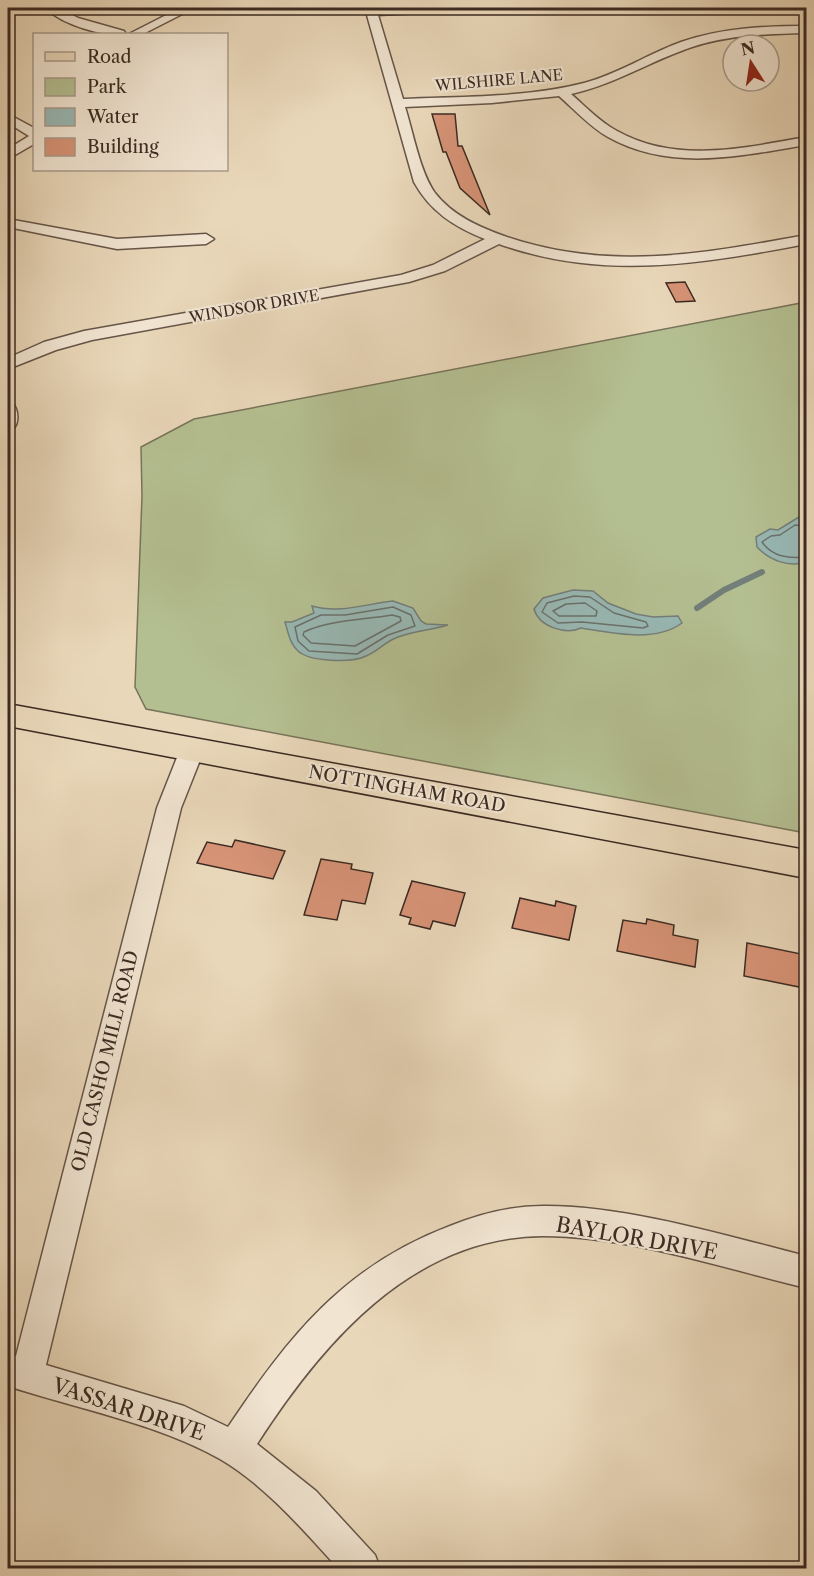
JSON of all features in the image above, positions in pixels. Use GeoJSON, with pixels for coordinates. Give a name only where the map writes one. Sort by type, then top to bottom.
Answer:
{"type":"FeatureCollection","features":[{"type":"Feature","properties":{"kind":"main road","name":"NOTTINGHAM ROAD"},"geometry":{"type":"LineString","coordinates":[[8,715],[807,864]]}},
{"type":"Feature","properties":{"kind":"street"},"geometry":{"type":"LineString","coordinates":[[51,8],[74,20],[117,33]]}},
{"type":"Feature","properties":{"kind":"street"},"geometry":{"type":"LineString","coordinates":[[137,33],[188,8]]}},
{"type":"Feature","properties":{"kind":"street"},"geometry":{"type":"LineString","coordinates":[[456,8],[371,10],[417,172],[426,192],[453,218],[497,239],[532,252],[565,258],[651,263],[694,260],[807,240]]}},
{"type":"Feature","properties":{"kind":"street","name":"WILSHIRE LANE"},"geometry":{"type":"LineString","coordinates":[[399,103],[562,92],[600,83],[674,49],[703,39],[734,34],[807,29]]}},
{"type":"Feature","properties":{"kind":"street"},"geometry":{"type":"LineString","coordinates":[[562,92],[612,134],[631,143],[660,151],[727,154],[807,141]]}},
{"type":"Feature","properties":{"kind":"street"},"geometry":{"type":"LineString","coordinates":[[8,118],[33,135]]}},
{"type":"Feature","properties":{"kind":"street"},"geometry":{"type":"LineString","coordinates":[[8,155],[33,137]]}},
{"type":"Feature","properties":{"kind":"street"},"geometry":{"type":"LineString","coordinates":[[8,223],[117,244],[206,239]]}},
{"type":"Feature","properties":{"kind":"street","name":"WINDSOR DRIVE"},"geometry":{"type":"LineString","coordinates":[[8,364],[50,346],[90,335],[403,279],[439,268],[497,239]]}},
{"type":"Feature","properties":{"kind":"street"},"geometry":{"type":"LineString","coordinates":[[8,409],[8,424]]}},
{"type":"Feature","properties":{"kind":"street","name":"OLD CASHO MILL ROAD"},"geometry":{"type":"LineString","coordinates":[[17,1373],[169,808],[192,750]]}},
{"type":"Feature","properties":{"kind":"street","name":"BAYLOR DRIVE"},"geometry":{"type":"LineString","coordinates":[[234,1448],[280,1381],[316,1335],[342,1309],[376,1281],[417,1255],[454,1238],[491,1227],[531,1221],[578,1223],[665,1239],[807,1272]]}},
{"type":"Feature","properties":{"kind":"street","name":"VASSAR DRIVE"},"geometry":{"type":"LineString","coordinates":[[17,1373],[184,1423],[234,1448],[303,1504],[362,1569]]}},
{"type":"Feature","properties":{"kind":"green space"},"geometry":{"type":"Polygon","coordinates":[[[806,302],[806,833],[146,709],[135,687],[142,496],[141,447],[194,419],[806,302]]]}},
{"type":"Feature","properties":{"kind":"water"},"geometry":{"type":"Polygon","coordinates":[[[799,517],[806,522],[806,562],[793,564],[780,562],[767,556],[757,547],[756,537],[770,529],[778,530],[799,517]]]}},
{"type":"Feature","properties":{"kind":"water"},"geometry":{"type":"Polygon","coordinates":[[[573,590],[593,591],[608,603],[636,614],[653,617],[678,616],[682,623],[659,633],[633,635],[581,628],[561,630],[541,621],[534,609],[543,598],[573,590]]]}},
{"type":"Feature","properties":{"kind":"water"},"geometry":{"type":"Polygon","coordinates":[[[393,601],[413,608],[421,621],[426,624],[448,625],[398,637],[360,658],[331,660],[304,655],[298,651],[291,641],[285,622],[292,622],[314,613],[312,606],[342,609],[393,601]]]}},
{"type":"Feature","properties":{"kind":"building"},"geometry":{"type":"Polygon","coordinates":[[[432,114],[455,114],[458,146],[462,146],[490,215],[460,188],[446,152],[443,152],[432,114]]]}},
{"type":"Feature","properties":{"kind":"building"},"geometry":{"type":"Polygon","coordinates":[[[685,282],[695,301],[676,302],[666,283],[685,282]]]}},
{"type":"Feature","properties":{"kind":"building"},"geometry":{"type":"Polygon","coordinates":[[[235,840],[285,851],[273,879],[197,863],[207,842],[232,847],[235,840]]]}},
{"type":"Feature","properties":{"kind":"building"},"geometry":{"type":"Polygon","coordinates":[[[321,859],[352,864],[351,869],[373,873],[365,904],[342,900],[337,920],[304,915],[321,859]]]}},
{"type":"Feature","properties":{"kind":"building"},"geometry":{"type":"Polygon","coordinates":[[[412,881],[465,893],[455,926],[433,921],[430,929],[409,924],[411,918],[400,915],[412,881]]]}},
{"type":"Feature","properties":{"kind":"building"},"geometry":{"type":"Polygon","coordinates":[[[520,898],[555,906],[556,901],[576,906],[569,940],[512,928],[520,898]]]}},
{"type":"Feature","properties":{"kind":"building"},"geometry":{"type":"Polygon","coordinates":[[[647,919],[674,925],[673,935],[698,940],[695,967],[617,951],[623,920],[646,924],[647,919]]]}},
{"type":"Feature","properties":{"kind":"building"},"geometry":{"type":"Polygon","coordinates":[[[747,943],[806,955],[804,988],[744,976],[747,943]]]}},
{"type":"Feature","properties":{"kind":"waterway"},"geometry":{"type":"LineString","coordinates":[[697,608],[724,590],[762,572]]}}]}
